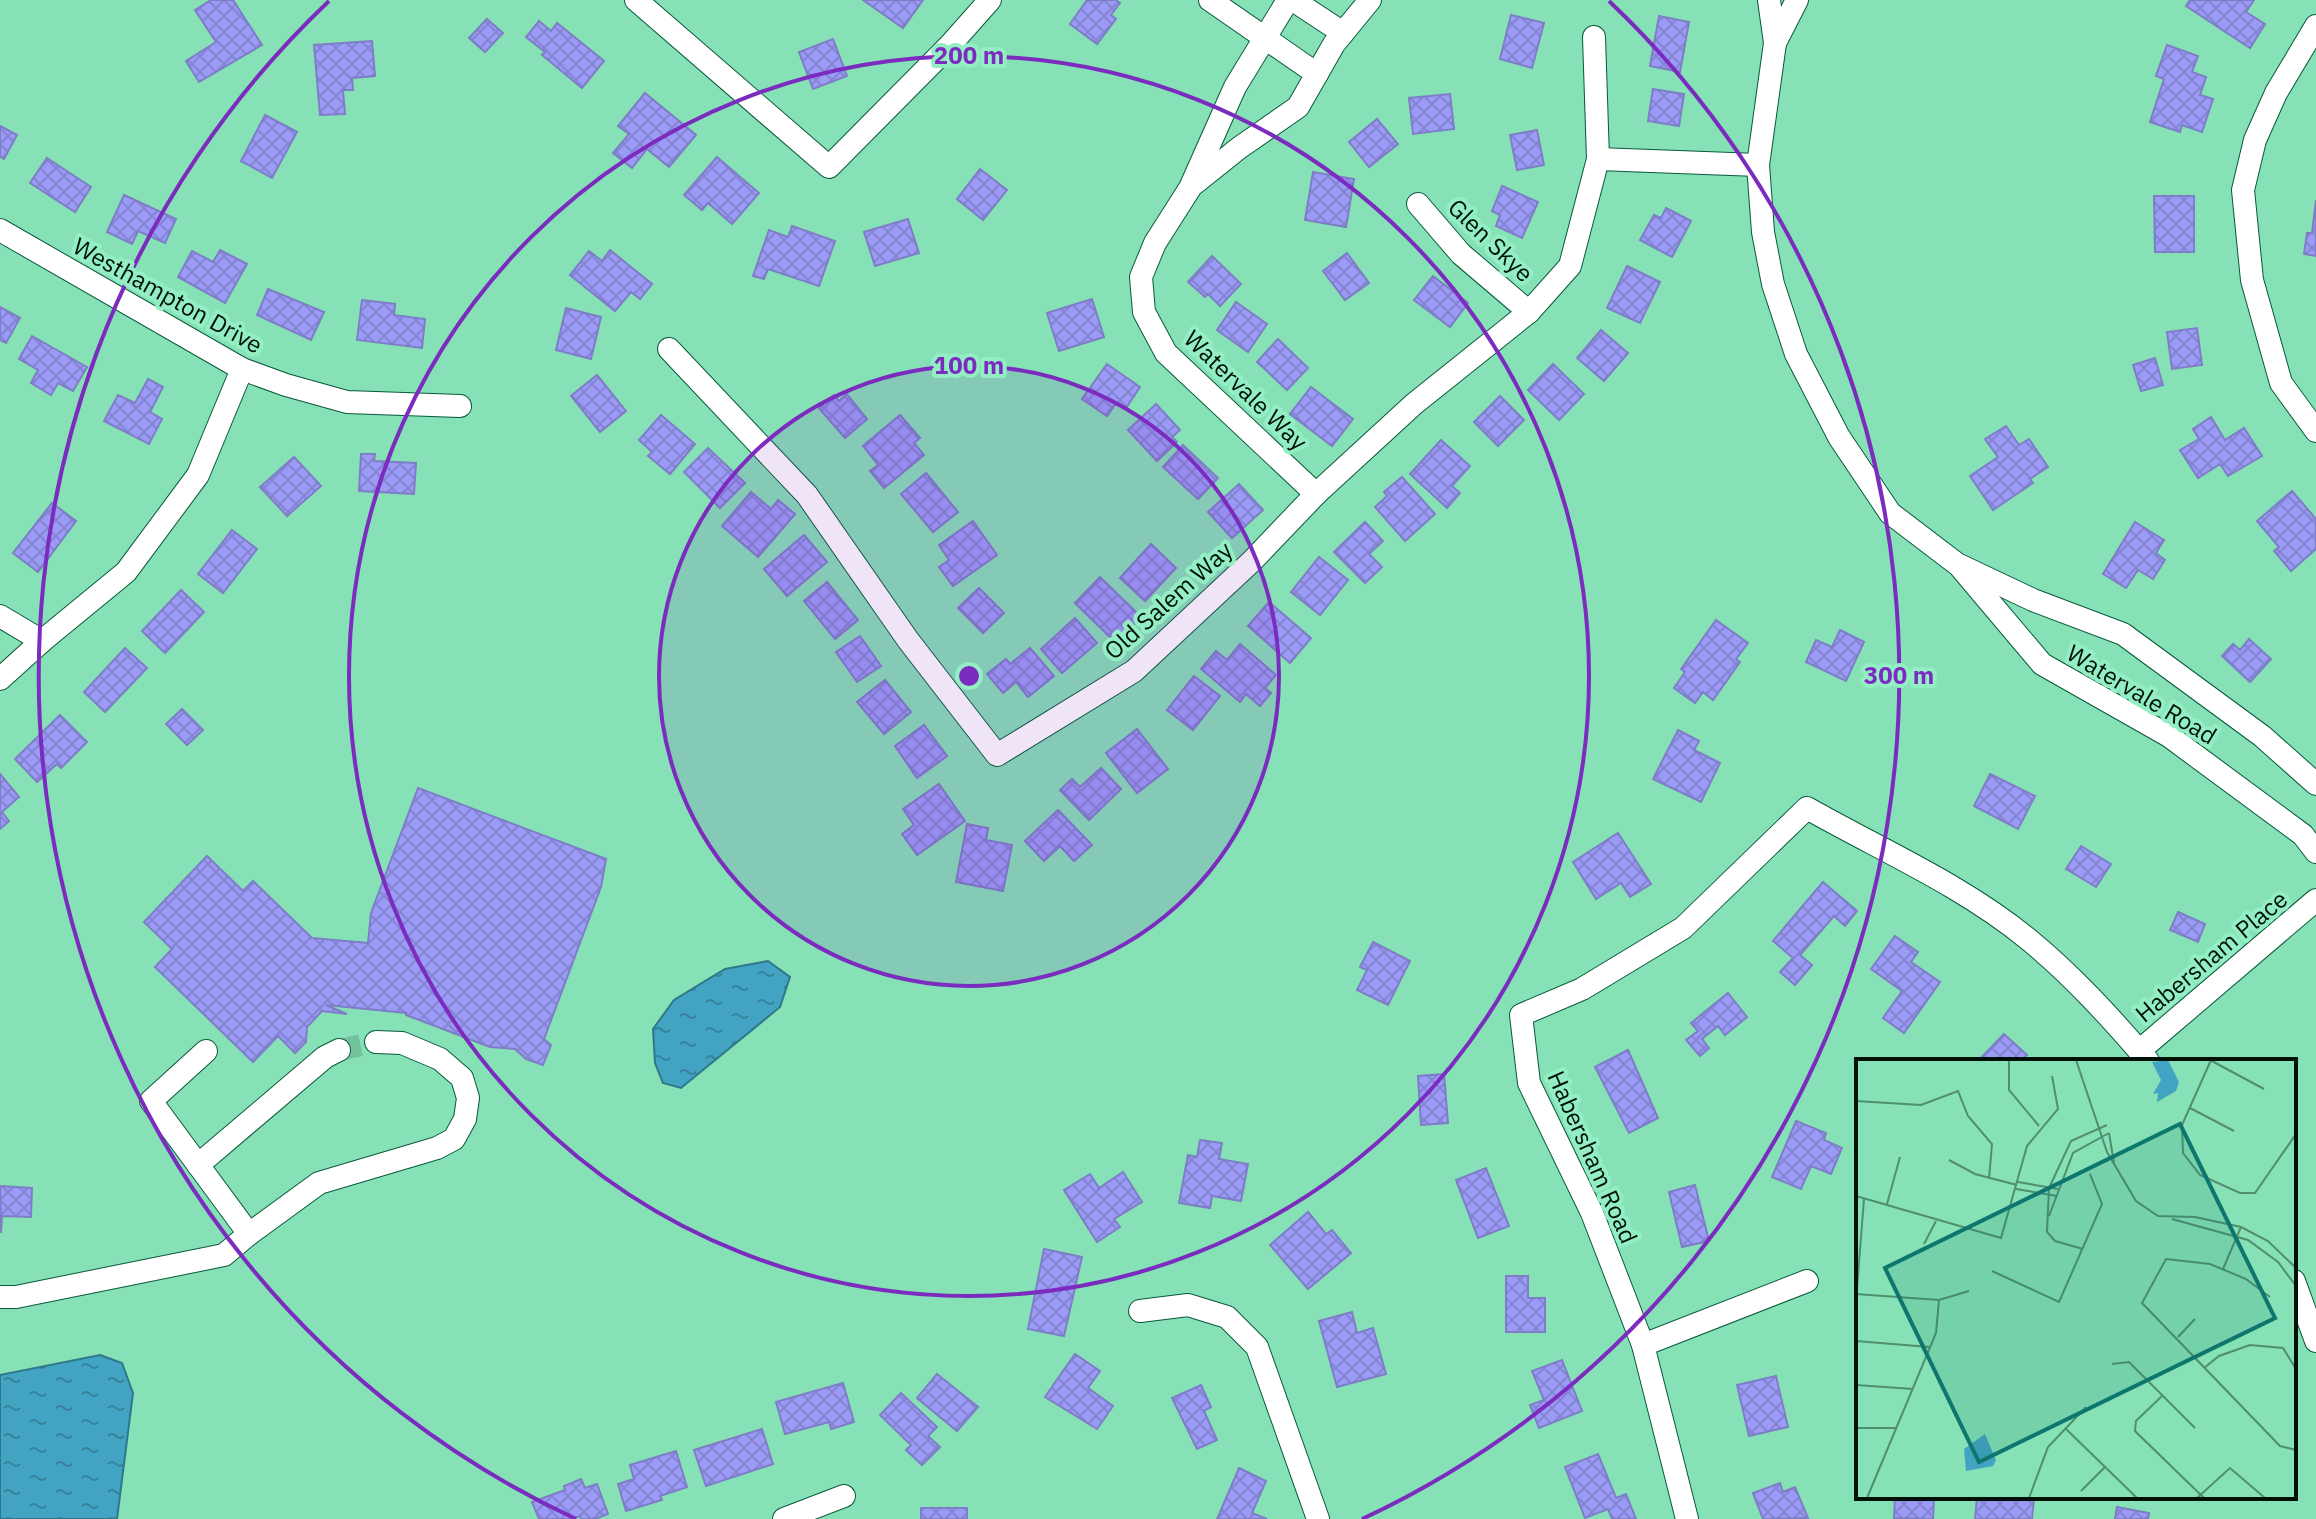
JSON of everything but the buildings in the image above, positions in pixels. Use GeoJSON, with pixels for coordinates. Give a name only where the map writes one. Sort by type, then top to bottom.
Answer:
{"type":"FeatureCollection","features":[{"type":"Feature","properties":{"kind":"street"},"geometry":{"type":"LineString","coordinates":[[636,0],[829,167],[950,45],[990,0]]}},
{"type":"Feature","properties":{"kind":"street"},"geometry":{"type":"LineString","coordinates":[[1210,0],[1317,74]]}},
{"type":"Feature","properties":{"kind":"street"},"geometry":{"type":"LineString","coordinates":[[1290,0],[1343,33]]}},
{"type":"Feature","properties":{"kind":"street","name":"Watervale Way"},"geometry":{"type":"LineString","coordinates":[[1290,0],[1235,87],[1190,188],[1155,243],[1141,277],[1144,312],[1166,353],[1316,494]]}},
{"type":"Feature","properties":{"kind":"street","name":"Watervale Way"},"geometry":{"type":"LineString","coordinates":[[1190,188],[1239,148],[1298,107],[1343,33],[1370,0]]}},
{"type":"Feature","properties":{"kind":"street","name":"Watervale Road"},"geometry":{"type":"LineString","coordinates":[[1769,0],[1775,43],[1758,165],[1763,232],[1773,284],[1796,354],[1839,437],[1890,513],[1957,564],[2033,600],[2123,634],[2262,736],[2316,784]]}},
{"type":"Feature","properties":{"kind":"street","name":"Watervale Road"},"geometry":{"type":"LineString","coordinates":[[1775,43],[1797,0]]}},
{"type":"Feature","properties":{"kind":"street"},"geometry":{"type":"LineString","coordinates":[[2316,26],[2276,93],[2255,140],[2243,190],[2252,280],[2281,383],[2316,431]]}},
{"type":"Feature","properties":{"kind":"street","name":"Old Salem Way"},"geometry":{"type":"LineString","coordinates":[[669,349],[807,495],[908,640],[997,755],[1134,671],[1252,561],[1316,494],[1414,404],[1529,312],[1570,266],[1598,159],[1594,37]]}},
{"type":"Feature","properties":{"kind":"street"},"geometry":{"type":"LineString","coordinates":[[1598,159],[1758,165]]}},
{"type":"Feature","properties":{"kind":"street","name":"Glen Skye"},"geometry":{"type":"LineString","coordinates":[[1418,204],[1461,254],[1529,312]]}},
{"type":"Feature","properties":{"kind":"street","name":"Westhampton Drive"},"geometry":{"type":"LineString","coordinates":[[0,230],[242,369],[347,402],[460,406]]}},
{"type":"Feature","properties":{"kind":"street"},"geometry":{"type":"LineString","coordinates":[[0,679],[126,572],[198,475],[242,369]]}},
{"type":"Feature","properties":{"kind":"street","name":"Watervale Road"},"geometry":{"type":"LineString","coordinates":[[1957,564],[2042,664],[2169,736],[2265,805],[2303,835],[2316,852]]}},
{"type":"Feature","properties":{"kind":"street"},"geometry":{"type":"LineString","coordinates":[[0,616],[42,641]]}},
{"type":"Feature","properties":{"kind":"street","name":"Habersham Road"},"geometry":{"type":"LineString","coordinates":[[1687,1519],[1643,1345],[1592,1213],[1529,1083],[1521,1015],[1582,989],[1683,928],[1807,808],[1975,901],[2027,938],[2072,977],[2144,1056]]}},
{"type":"Feature","properties":{"kind":"street","name":"Habersham Place"},"geometry":{"type":"LineString","coordinates":[[2144,1056],[2316,900]]}},
{"type":"Feature","properties":{"kind":"street"},"geometry":{"type":"LineString","coordinates":[[0,1297],[16,1297],[224,1255],[319,1183],[437,1148],[454,1139],[465,1119],[468,1098],[462,1078],[440,1059],[402,1043],[376,1042]]}},
{"type":"Feature","properties":{"kind":"street"},"geometry":{"type":"LineString","coordinates":[[198,1165],[325,1057],[339,1050]]}},
{"type":"Feature","properties":{"kind":"street"},"geometry":{"type":"LineString","coordinates":[[206,1051],[151,1101],[249,1234]]}},
{"type":"Feature","properties":{"kind":"street"},"geometry":{"type":"LineString","coordinates":[[1643,1345],[1807,1281]]}},
{"type":"Feature","properties":{"kind":"street"},"geometry":{"type":"LineString","coordinates":[[2296,1286],[2316,1341]]}},
{"type":"Feature","properties":{"kind":"street"},"geometry":{"type":"LineString","coordinates":[[1140,1311],[1188,1305],[1227,1317],[1257,1347],[1318,1519]]}},
{"type":"Feature","properties":{"kind":"street"},"geometry":{"type":"LineString","coordinates":[[784,1519],[844,1496]]}},
{"type":"Feature","properties":{"kind":"water"},"geometry":{"type":"Polygon","coordinates":[[[768,961],[790,977],[780,1007],[681,1088],[663,1083],[655,1063],[653,1029],[674,1000],[725,969],[768,961]]]}},
{"type":"Feature","properties":{"kind":"water"},"geometry":{"type":"Polygon","coordinates":[[[100,1355],[122,1363],[133,1393],[117,1519],[0,1519],[0,1375],[100,1355]]]}},
{"type":"Feature","properties":{"kind":"tunnel"},"geometry":{"type":"LineString","coordinates":[[339,1050],[376,1042]]}}]}
